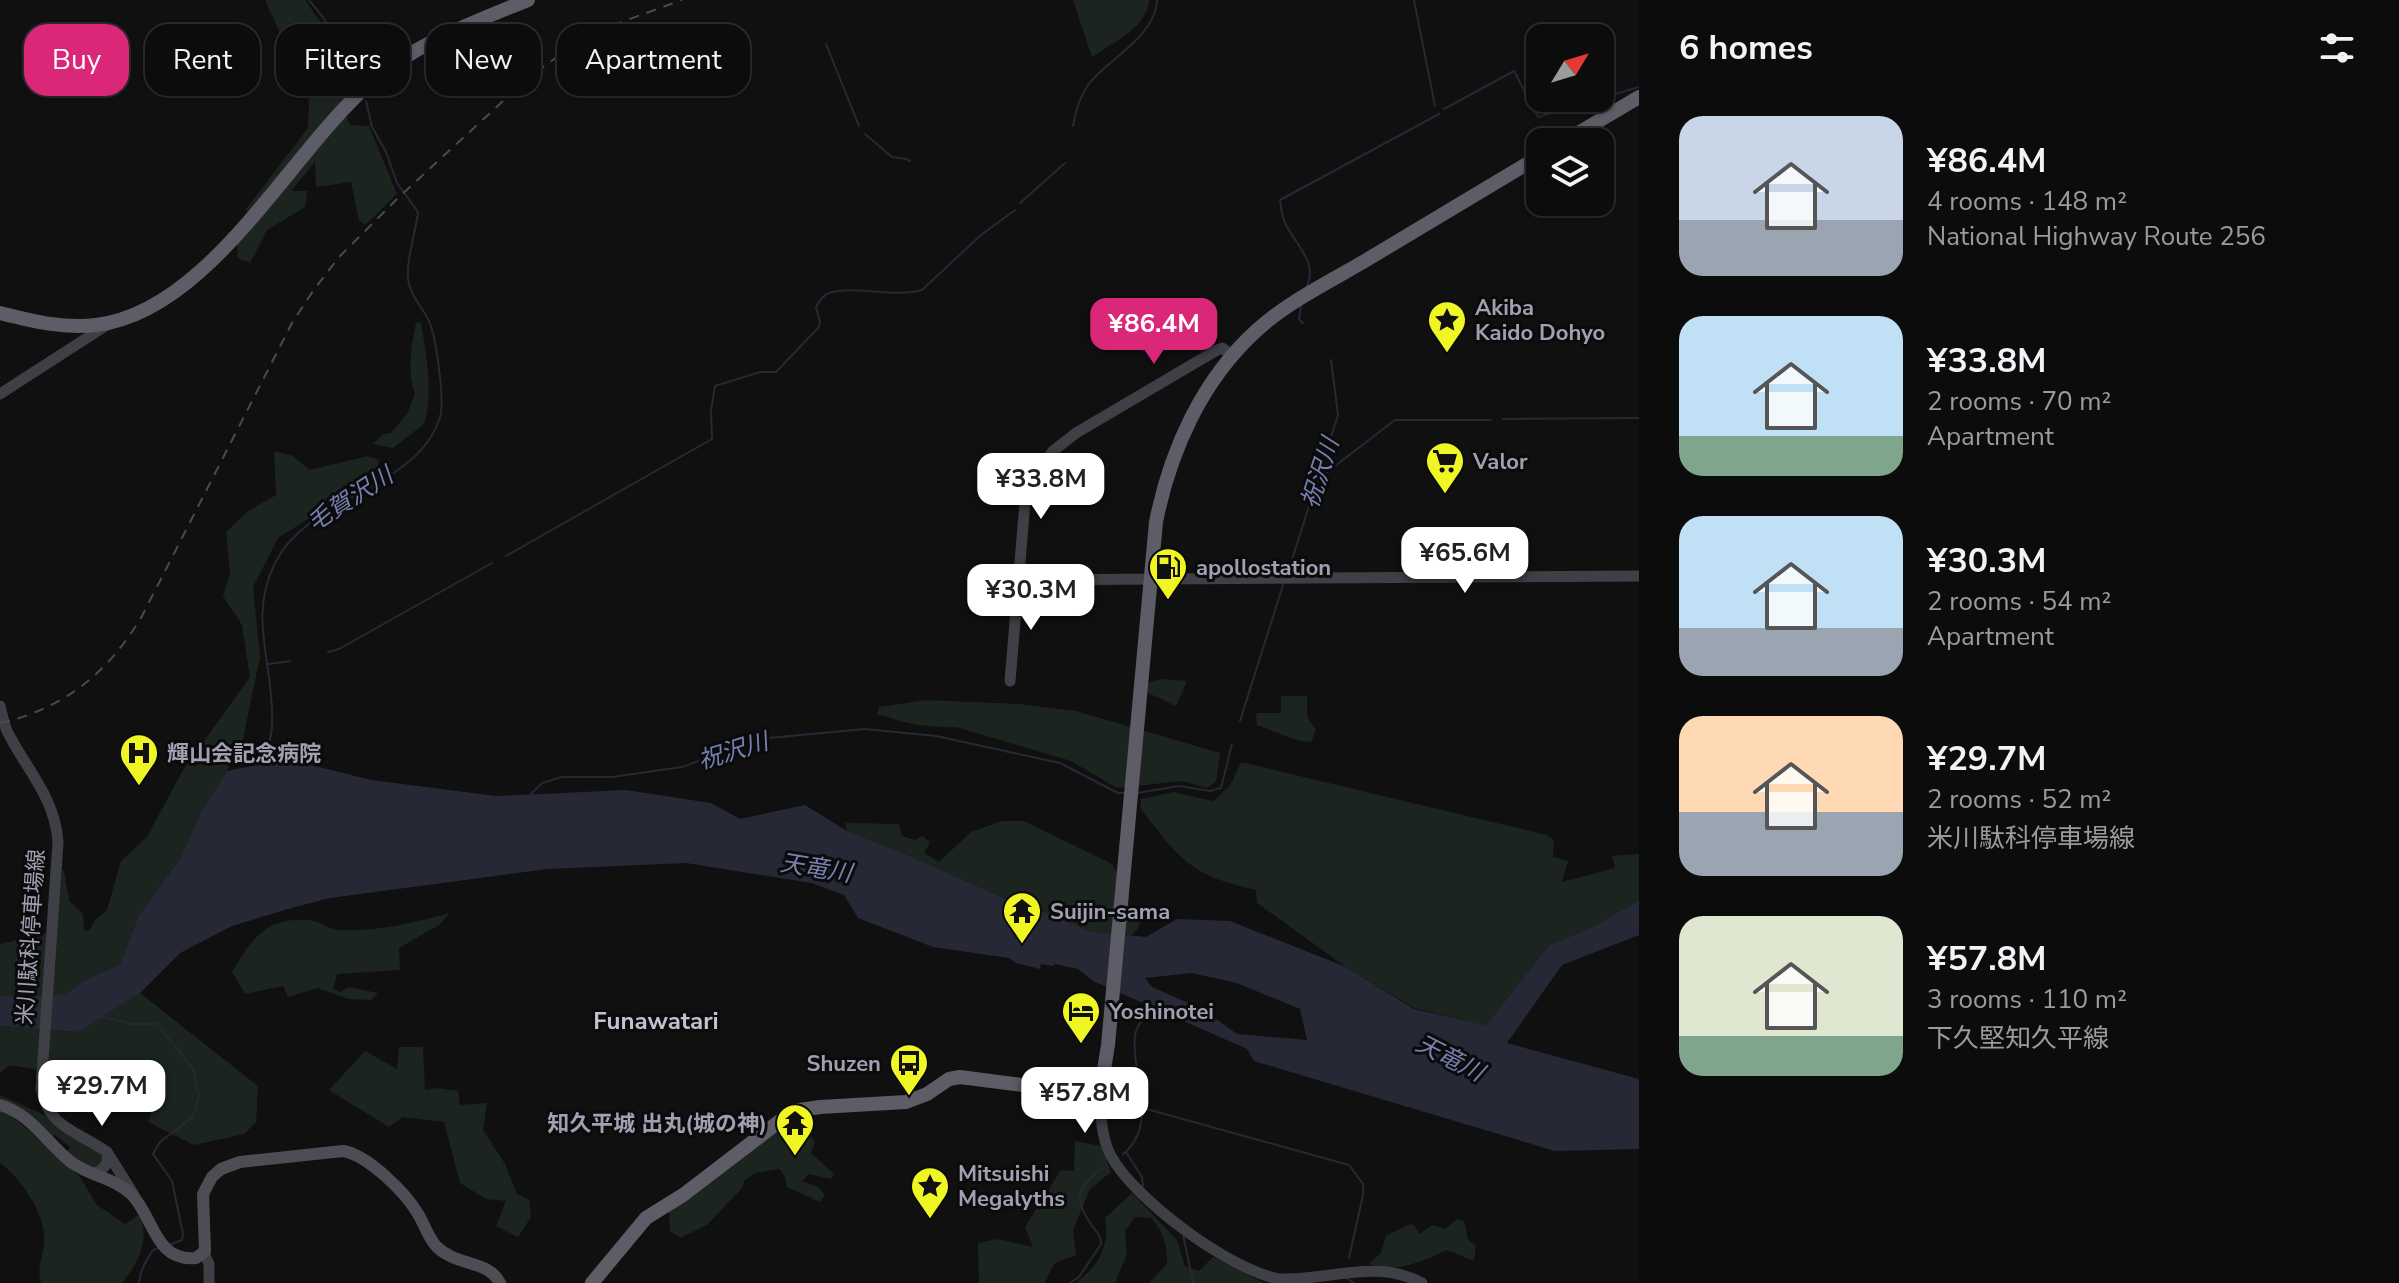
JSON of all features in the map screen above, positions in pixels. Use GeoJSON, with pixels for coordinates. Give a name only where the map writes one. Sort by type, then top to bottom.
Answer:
{"type":"FeatureCollection","features":[{"type":"Feature","properties":{"kind":"highway"},"geometry":{"type":"LineString","coordinates":[[0,313],[62,326],[111,323],[173,292],[217,256],[341,112],[383,71],[431,42],[528,0]]}},
{"type":"Feature","properties":{"kind":"highway"},"geometry":{"type":"LineString","coordinates":[[1587,128],[1639,97]]}},
{"type":"Feature","properties":{"kind":"highway"},"geometry":{"type":"LineString","coordinates":[[592,1283],[646,1218],[683,1195],[793,1111],[906,1102],[927,1094],[949,1079],[960,1077],[1100,1095],[1104,1087],[1156,522],[1172,459],[1187,425],[1233,356],[1261,327],[1303,298],[1526,164]]}},
{"type":"Feature","properties":{"kind":"main road"},"geometry":{"type":"LineString","coordinates":[[0,394],[111,323]]}},
{"type":"Feature","properties":{"kind":"main road"},"geometry":{"type":"LineString","coordinates":[[1010,681],[1025,502],[1035,475],[1053,451],[1076,433],[1217,350],[1222,348],[1233,356]]}},
{"type":"Feature","properties":{"kind":"main road"},"geometry":{"type":"LineString","coordinates":[[1017,580],[1639,576]]}},
{"type":"Feature","properties":{"kind":"main road","name":"米川駄科停車場線"},"geometry":{"type":"LineString","coordinates":[[0,706],[7,732],[49,800],[57,824],[41,1089],[49,1112],[69,1131],[107,1152],[136,1199]]}},
{"type":"Feature","properties":{"kind":"main road"},"geometry":{"type":"LineString","coordinates":[[1100,1095],[1101,1127],[1110,1153],[1120,1169],[1177,1224],[1226,1257],[1264,1276],[1279,1279],[1367,1271],[1400,1274],[1422,1283]]}},
{"type":"Feature","properties":{"kind":"main road"},"geometry":{"type":"LineString","coordinates":[[0,1105],[30,1121],[70,1161],[121,1186],[136,1199],[163,1247],[174,1256],[187,1258],[204,1253]]}},
{"type":"Feature","properties":{"kind":"main road"},"geometry":{"type":"LineString","coordinates":[[209,1283],[209,1264],[204,1253],[207,1246],[203,1194],[212,1177],[221,1169],[240,1162],[343,1151],[357,1154],[374,1167],[409,1202],[437,1247],[454,1259],[491,1271],[500,1283]]}},
{"type":"Feature","properties":{"kind":"main road"},"geometry":{"type":"LineString","coordinates":[[93,1174],[106,1166],[107,1152]]}},
{"type":"Feature","properties":{"kind":"shaded area"},"geometry":{"type":"Polygon","coordinates":[[[265,0],[305,0],[322,24],[276,24],[265,0]]]}},
{"type":"Feature","properties":{"kind":"shaded area"},"geometry":{"type":"Polygon","coordinates":[[[1073,0],[1149,0],[1147,10],[1136,26],[1092,57],[1073,0]]]}},
{"type":"Feature","properties":{"kind":"shaded area"},"geometry":{"type":"Polygon","coordinates":[[[347,96],[341,102],[350,125],[369,126],[397,194],[365,225],[359,220],[351,182],[316,187],[315,162],[291,191],[307,191],[305,207],[267,230],[250,263],[238,258],[237,241],[252,225],[246,209],[308,128],[309,98],[347,96]]]}},
{"type":"Feature","properties":{"kind":"shaded area"},"geometry":{"type":"Polygon","coordinates":[[[421,322],[429,386],[424,424],[393,448],[373,444],[383,434],[391,433],[407,414],[415,394],[411,359],[416,323],[421,322]]]}},
{"type":"Feature","properties":{"kind":"shaded area"},"geometry":{"type":"Polygon","coordinates":[[[274,451],[293,456],[310,470],[368,456],[379,460],[376,476],[278,538],[253,587],[260,657],[243,739],[202,810],[181,857],[139,915],[120,964],[83,981],[65,995],[0,996],[0,944],[47,933],[61,870],[64,871],[69,901],[83,914],[84,931],[89,931],[95,920],[107,910],[121,861],[147,837],[183,770],[250,677],[242,625],[223,596],[230,573],[226,532],[248,511],[276,495],[274,451]]]}},
{"type":"Feature","properties":{"kind":"shaded area"},"geometry":{"type":"Polygon","coordinates":[[[1162,679],[1187,681],[1176,706],[1146,692],[1147,683],[1162,679]]]}},
{"type":"Feature","properties":{"kind":"shaded area"},"geometry":{"type":"Polygon","coordinates":[[[1281,696],[1307,696],[1307,717],[1316,730],[1311,742],[1290,738],[1257,725],[1256,713],[1281,713],[1281,696]]]}},
{"type":"Feature","properties":{"kind":"shaded area"},"geometry":{"type":"Polygon","coordinates":[[[926,700],[1019,704],[1076,711],[1220,753],[1216,782],[1207,788],[1182,781],[1117,788],[1071,761],[956,727],[918,725],[877,715],[879,707],[926,700]]]}},
{"type":"Feature","properties":{"kind":"shaded area"},"geometry":{"type":"Polygon","coordinates":[[[1241,762],[1547,835],[1554,840],[1553,857],[1568,861],[1562,882],[1615,868],[1612,856],[1639,854],[1639,900],[1591,928],[1549,945],[1486,1025],[1414,1008],[1346,967],[1257,903],[1256,890],[1215,878],[1188,863],[1140,808],[1141,799],[1174,792],[1213,801],[1230,786],[1241,762]]]}},
{"type":"Feature","properties":{"kind":"shaded area"},"geometry":{"type":"Polygon","coordinates":[[[1002,821],[1024,821],[1112,864],[1129,891],[1128,905],[1138,913],[1141,921],[1137,930],[1131,935],[1088,931],[847,831],[845,823],[899,824],[902,836],[915,840],[922,836],[930,842],[924,853],[939,862],[971,832],[1002,821]]]}},
{"type":"Feature","properties":{"kind":"shaded area"},"geometry":{"type":"Polygon","coordinates":[[[450,913],[439,925],[399,948],[400,970],[337,974],[333,989],[340,992],[349,987],[378,993],[371,1000],[348,999],[318,988],[288,997],[283,986],[245,994],[232,972],[254,940],[281,922],[309,920],[338,930],[367,930],[450,913]]]}},
{"type":"Feature","properties":{"kind":"shaded area"},"geometry":{"type":"Polygon","coordinates":[[[140,993],[258,1086],[256,1122],[244,1134],[194,1145],[148,1122],[153,1109],[128,1077],[75,1077],[10,1065],[0,1073],[0,1026],[79,1032],[140,993]]]}},
{"type":"Feature","properties":{"kind":"shaded area"},"geometry":{"type":"Polygon","coordinates":[[[399,1047],[423,1047],[425,1090],[458,1091],[460,1105],[487,1103],[483,1130],[505,1164],[517,1194],[529,1200],[531,1217],[518,1237],[496,1226],[506,1201],[486,1199],[460,1183],[444,1122],[403,1117],[389,1127],[329,1090],[365,1051],[397,1069],[399,1047]]]}},
{"type":"Feature","properties":{"kind":"shaded area"},"geometry":{"type":"Polygon","coordinates":[[[0,1095],[49,1117],[103,1154],[103,1163],[92,1169],[67,1152],[70,1147],[55,1135],[0,1100],[0,1095]]]}},
{"type":"Feature","properties":{"kind":"shaded area"},"geometry":{"type":"Polygon","coordinates":[[[0,1111],[35,1135],[80,1177],[97,1205],[125,1224],[140,1214],[144,1233],[141,1250],[134,1267],[122,1283],[41,1283],[42,1223],[25,1189],[0,1163],[0,1111]]]}},
{"type":"Feature","properties":{"kind":"shaded area"},"geometry":{"type":"Polygon","coordinates":[[[802,1126],[815,1142],[811,1153],[834,1174],[831,1179],[809,1174],[802,1181],[818,1187],[825,1195],[820,1202],[787,1187],[779,1169],[755,1173],[744,1181],[743,1187],[707,1225],[680,1238],[670,1231],[669,1211],[778,1129],[802,1126]]]}},
{"type":"Feature","properties":{"kind":"shaded area"},"geometry":{"type":"Polygon","coordinates":[[[1075,1141],[1101,1146],[1111,1172],[1090,1189],[1073,1230],[1076,1255],[1055,1263],[1044,1283],[979,1283],[978,1243],[997,1239],[1033,1247],[1025,1227],[1061,1170],[1074,1171],[1075,1141]]]}},
{"type":"Feature","properties":{"kind":"shaded area"},"geometry":{"type":"Polygon","coordinates":[[[1132,1193],[1177,1240],[1185,1266],[1199,1271],[1213,1257],[1264,1283],[1149,1283],[1167,1264],[1165,1245],[1159,1228],[1151,1218],[1135,1217],[1125,1231],[1127,1254],[1115,1283],[1076,1283],[1101,1255],[1106,1238],[1105,1218],[1132,1193]]]}},
{"type":"Feature","properties":{"kind":"shaded area"},"geometry":{"type":"Polygon","coordinates":[[[1457,1219],[1464,1221],[1468,1240],[1476,1246],[1474,1261],[1447,1250],[1399,1267],[1369,1264],[1381,1253],[1386,1236],[1410,1224],[1419,1234],[1433,1225],[1445,1229],[1457,1219]]]}},
{"type":"Feature","properties":{"kind":"water","name":"天竜川"},"geometry":{"type":"Polygon","coordinates":[[[287,759],[371,780],[496,796],[626,790],[711,803],[740,819],[805,805],[847,831],[1088,931],[1146,937],[1177,919],[1230,921],[1346,967],[1414,1009],[1486,1025],[1549,945],[1591,928],[1639,900],[1639,935],[1562,965],[1507,1043],[1639,1079],[1639,1149],[1555,1151],[1254,1061],[1247,1049],[1093,981],[1078,969],[1041,964],[1040,969],[1009,958],[933,947],[858,918],[844,895],[812,883],[686,863],[547,869],[330,898],[232,926],[180,953],[140,993],[79,1032],[0,1026],[0,996],[65,995],[83,981],[120,964],[139,915],[181,857],[202,810],[227,771],[287,759]],[[1191,973],[1145,978],[1152,987],[1202,1009],[1237,1034],[1307,1040],[1300,1009],[1237,983],[1191,973]]]}},
{"type":"Feature","properties":{"kind":"waterway","name":"毛賀沢川"},"geometry":{"type":"LineString","coordinates":[[309,0],[327,24]]}},
{"type":"Feature","properties":{"kind":"waterway"},"geometry":{"type":"LineString","coordinates":[[1073,126],[1078,105],[1088,85],[1149,25],[1157,0]]}},
{"type":"Feature","properties":{"kind":"waterway"},"geometry":{"type":"LineString","coordinates":[[1414,0],[1435,106]]}},
{"type":"Feature","properties":{"kind":"waterway"},"geometry":{"type":"LineString","coordinates":[[826,44],[859,126]]}},
{"type":"Feature","properties":{"kind":"waterway"},"geometry":{"type":"LineString","coordinates":[[1444,109],[1514,71],[1538,117],[1639,87]]}},
{"type":"Feature","properties":{"kind":"waterway","name":"毛賀沢川"},"geometry":{"type":"LineString","coordinates":[[263,766],[272,725],[263,604],[275,563],[291,540],[312,522],[410,461],[428,441],[440,417],[439,369],[432,329],[413,294],[408,277],[418,212],[397,183],[386,152],[372,127],[366,101]]}},
{"type":"Feature","properties":{"kind":"waterway","name":"祝沢川"},"geometry":{"type":"LineString","coordinates":[[1306,288],[1310,271],[1308,263],[1285,222],[1280,200],[1439,114]]}},
{"type":"Feature","properties":{"kind":"waterway"},"geometry":{"type":"LineString","coordinates":[[865,134],[892,157],[910,161]]}},
{"type":"Feature","properties":{"kind":"waterway"},"geometry":{"type":"LineString","coordinates":[[1020,203],[1065,163]]}},
{"type":"Feature","properties":{"kind":"waterway"},"geometry":{"type":"LineString","coordinates":[[506,556],[712,439],[711,411],[715,386],[760,372],[776,372],[819,327],[816,307],[824,296],[850,290],[899,293],[922,290],[981,235],[1015,210]]}},
{"type":"Feature","properties":{"kind":"waterway","name":"祝沢川"},"geometry":{"type":"LineString","coordinates":[[1301,305],[1299,319],[1303,323]]}},
{"type":"Feature","properties":{"kind":"waterway","name":"祝沢川"},"geometry":{"type":"LineString","coordinates":[[1288,572],[1338,415],[1331,360]]}},
{"type":"Feature","properties":{"kind":"waterway"},"geometry":{"type":"LineString","coordinates":[[1503,419],[1639,418]]}},
{"type":"Feature","properties":{"kind":"waterway"},"geometry":{"type":"LineString","coordinates":[[1318,479],[1395,420],[1491,420]]}},
{"type":"Feature","properties":{"kind":"waterway"},"geometry":{"type":"LineString","coordinates":[[328,652],[339,649],[492,563]]}},
{"type":"Feature","properties":{"kind":"waterway","name":"祝沢川"},"geometry":{"type":"LineString","coordinates":[[1240,721],[1284,582]]}},
{"type":"Feature","properties":{"kind":"waterway"},"geometry":{"type":"LineString","coordinates":[[269,664],[290,661]]}},
{"type":"Feature","properties":{"kind":"waterway","name":"祝沢川"},"geometry":{"type":"LineString","coordinates":[[531,794],[542,783],[562,777],[612,777],[682,767],[758,739],[865,729],[936,736],[1060,763],[1118,793],[1126,793]]}},
{"type":"Feature","properties":{"kind":"waterway","name":"祝沢川"},"geometry":{"type":"LineString","coordinates":[[1137,793],[1179,786],[1210,791],[1221,788],[1232,744]]}},
{"type":"Feature","properties":{"kind":"waterway"},"geometry":{"type":"LineString","coordinates":[[1123,1154],[1134,1142],[1140,1128],[1142,1113],[1135,1035],[1149,1007],[1145,1002]]}},
{"type":"Feature","properties":{"kind":"waterway"},"geometry":{"type":"LineString","coordinates":[[103,1017],[132,1024],[157,1024],[193,1069],[199,1095],[193,1117],[160,1142],[153,1154],[172,1181],[183,1234],[182,1240],[169,1245]]}},
{"type":"Feature","properties":{"kind":"waterway"},"geometry":{"type":"LineString","coordinates":[[1143,1108],[1349,1165],[1363,1184],[1349,1258]]}},
{"type":"Feature","properties":{"kind":"waterway"},"geometry":{"type":"LineString","coordinates":[[1126,1152],[1142,1177],[1143,1186]]}},
{"type":"Feature","properties":{"kind":"waterway"},"geometry":{"type":"LineString","coordinates":[[1070,1283],[1079,1277],[1101,1244],[1082,1208],[1080,1194],[1088,1181],[1104,1167]]}},
{"type":"Feature","properties":{"kind":"waterway"},"geometry":{"type":"LineString","coordinates":[[1183,1234],[1193,1283]]}},
{"type":"Feature","properties":{"kind":"waterway"},"geometry":{"type":"LineString","coordinates":[[139,1283],[146,1262],[153,1250],[159,1248]]}},
{"type":"Feature","properties":{"kind":"waterway"},"geometry":{"type":"LineString","coordinates":[[1346,1278],[1354,1283]]}},
{"type":"Feature","properties":{"kind":"railway"},"geometry":{"type":"LineString","coordinates":[[0,723],[23,717],[64,698],[99,671],[129,636],[292,323],[339,257],[528,78],[579,41],[682,0]]}},
{"type":"Feature","properties":{"kind":"place","name":"Akiba Kaido Dohyo"},"geometry":{"type":"Point","coordinates":[1447,354]}},
{"type":"Feature","properties":{"kind":"place","name":"Valor"},"geometry":{"type":"Point","coordinates":[1445,495]}},
{"type":"Feature","properties":{"kind":"place","name":"apollostation"},"geometry":{"type":"Point","coordinates":[1168,601]}},
{"type":"Feature","properties":{"kind":"place","name":"輝山会記念病院"},"geometry":{"type":"Point","coordinates":[139,787]}},
{"type":"Feature","properties":{"kind":"place","name":"Suijin-sama"},"geometry":{"type":"Point","coordinates":[1022,945]}},
{"type":"Feature","properties":{"kind":"place","name":"Yoshinotei"},"geometry":{"type":"Point","coordinates":[1081,1045]}},
{"type":"Feature","properties":{"kind":"place","name":"Shuzen"},"geometry":{"type":"Point","coordinates":[909,1097]}},
{"type":"Feature","properties":{"kind":"place","name":"知久平城 出丸(城の神)"},"geometry":{"type":"Point","coordinates":[795,1157]}},
{"type":"Feature","properties":{"kind":"place","name":"Mitsuishi Megalyths"},"geometry":{"type":"Point","coordinates":[930,1220]}},
{"type":"Feature","properties":{"kind":"district","name":"Funawatari"},"geometry":{"type":"Point","coordinates":[656,1021]}}]}
